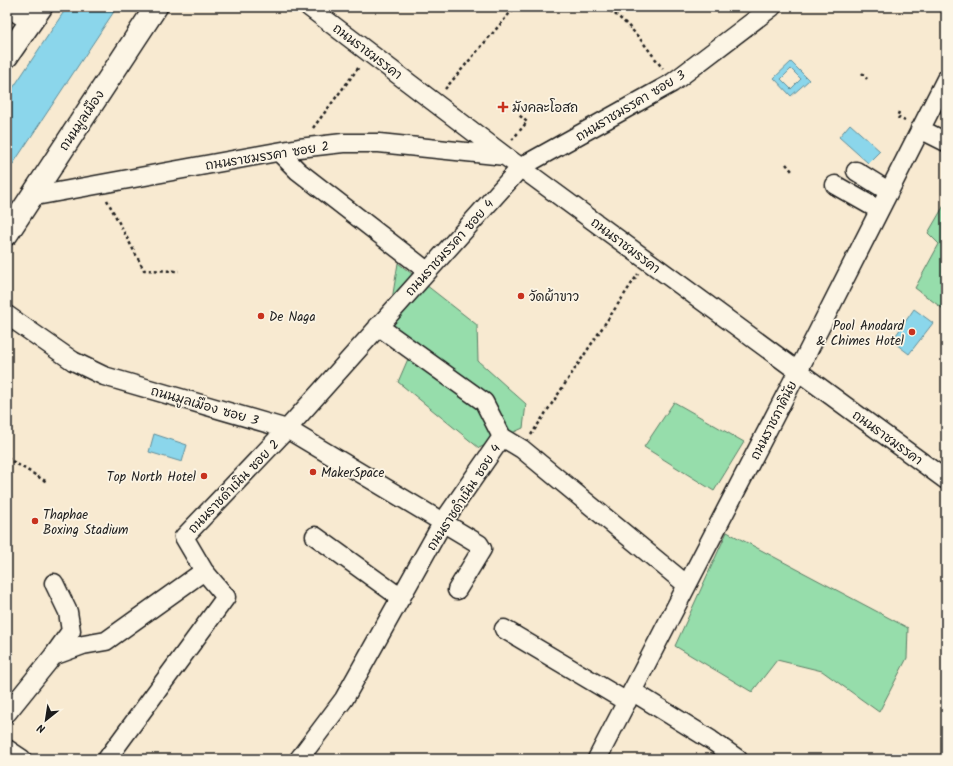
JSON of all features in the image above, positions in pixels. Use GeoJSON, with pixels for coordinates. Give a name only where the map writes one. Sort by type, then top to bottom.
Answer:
{"type":"FeatureCollection","features":[{"type":"Feature","properties":{"kind":"main road","name":"ถนนมูลเมือง"},"geometry":{"type":"LineString","coordinates":[[7,234],[156,7]]}},
{"type":"Feature","properties":{"kind":"main road"},"geometry":{"type":"LineString","coordinates":[[7,56],[36,14]]}},
{"type":"Feature","properties":{"kind":"street","name":"ถนนราชมรรคา"},"geometry":{"type":"LineString","coordinates":[[310,7],[503,154],[946,480]]}},
{"type":"Feature","properties":{"kind":"street","name":"ถนนราชมรรคา ซอย 3"},"geometry":{"type":"LineString","coordinates":[[521,167],[672,82],[772,7]]}},
{"type":"Feature","properties":{"kind":"street"},"geometry":{"type":"LineString","coordinates":[[7,8],[36,14]]}},
{"type":"Feature","properties":{"kind":"street","name":"ถนนราชภาคินัย"},"geometry":{"type":"LineString","coordinates":[[597,759],[798,372],[888,191],[946,80]]}},
{"type":"Feature","properties":{"kind":"street"},"geometry":{"type":"LineString","coordinates":[[920,129],[946,142]]}},
{"type":"Feature","properties":{"kind":"street","name":"ถนนราชมรรคา ซอย 2"},"geometry":{"type":"LineString","coordinates":[[30,197],[299,148],[342,143],[379,143],[503,154]]}},
{"type":"Feature","properties":{"kind":"street"},"geometry":{"type":"LineString","coordinates":[[278,152],[298,171],[427,271]]}},
{"type":"Feature","properties":{"kind":"street","name":"ถนนราชมรรคา ซอย 4"},"geometry":{"type":"LineString","coordinates":[[378,326],[521,167]]}},
{"type":"Feature","properties":{"kind":"street"},"geometry":{"type":"LineString","coordinates":[[856,171],[888,191]]}},
{"type":"Feature","properties":{"kind":"street"},"geometry":{"type":"LineString","coordinates":[[836,185],[879,210]]}},
{"type":"Feature","properties":{"kind":"street","name":"ถนนมูลเมือง ซอย 3"},"geometry":{"type":"LineString","coordinates":[[7,315],[74,361],[104,376],[287,428],[443,522],[479,544],[482,549],[457,590]]}},
{"type":"Feature","properties":{"kind":"street"},"geometry":{"type":"LineString","coordinates":[[378,326],[484,402],[502,437]]}},
{"type":"Feature","properties":{"kind":"street","name":"ถนนราชดำเนิน ซอย 2"},"geometry":{"type":"LineString","coordinates":[[204,572],[184,537],[287,428],[378,326]]}},
{"type":"Feature","properties":{"kind":"street","name":"ถนนราชดำเนิน ซอย 4"},"geometry":{"type":"LineString","coordinates":[[299,759],[344,699],[443,522],[502,437],[522,449],[687,585]]}},
{"type":"Feature","properties":{"kind":"street"},"geometry":{"type":"LineString","coordinates":[[315,536],[401,598]]}},
{"type":"Feature","properties":{"kind":"street"},"geometry":{"type":"LineString","coordinates":[[54,656],[83,645],[106,641],[204,572],[226,597],[107,759]]}},
{"type":"Feature","properties":{"kind":"street"},"geometry":{"type":"LineString","coordinates":[[7,713],[54,656],[71,631],[68,612],[54,583]]}},
{"type":"Feature","properties":{"kind":"street"},"geometry":{"type":"LineString","coordinates":[[504,629],[711,740],[738,759]]}},
{"type":"Feature","properties":{"kind":"street"},"geometry":{"type":"LineString","coordinates":[[7,749],[22,759]]}},
{"type":"Feature","properties":{"kind":"path"},"geometry":{"type":"LineString","coordinates":[[435,102],[516,7]]}},
{"type":"Feature","properties":{"kind":"path"},"geometry":{"type":"LineString","coordinates":[[605,7],[619,16],[634,29],[672,82]]}},
{"type":"Feature","properties":{"kind":"path"},"geometry":{"type":"LineString","coordinates":[[299,148],[370,52]]}},
{"type":"Feature","properties":{"kind":"path"},"geometry":{"type":"LineString","coordinates":[[862,73],[867,79]]}},
{"type":"Feature","properties":{"kind":"path"},"geometry":{"type":"LineString","coordinates":[[898,112],[897,117],[902,120]]}},
{"type":"Feature","properties":{"kind":"path"},"geometry":{"type":"LineString","coordinates":[[503,154],[527,122],[519,115]]}},
{"type":"Feature","properties":{"kind":"path"},"geometry":{"type":"LineString","coordinates":[[786,164],[792,171]]}},
{"type":"Feature","properties":{"kind":"path"},"geometry":{"type":"LineString","coordinates":[[98,184],[144,270],[179,272]]}},
{"type":"Feature","properties":{"kind":"path"},"geometry":{"type":"LineString","coordinates":[[522,449],[647,260]]}},
{"type":"Feature","properties":{"kind":"path"},"geometry":{"type":"LineString","coordinates":[[7,458],[47,482]]}},
{"type":"Feature","properties":{"kind":"green space"},"geometry":{"type":"Polygon","coordinates":[[[946,202],[946,311],[915,288],[939,244],[928,233],[946,202]]]}},
{"type":"Feature","properties":{"kind":"green space"},"geometry":{"type":"Polygon","coordinates":[[[398,263],[477,325],[478,361],[526,404],[523,428],[479,448],[398,382],[411,352],[389,318],[398,263]]]}},
{"type":"Feature","properties":{"kind":"green space"},"geometry":{"type":"Polygon","coordinates":[[[674,402],[744,442],[714,491],[644,447],[674,402]]]}},
{"type":"Feature","properties":{"kind":"green space"},"geometry":{"type":"Polygon","coordinates":[[[727,532],[908,628],[907,658],[879,712],[822,671],[777,660],[752,692],[675,646],[727,532]]]}},
{"type":"Feature","properties":{"kind":"water"},"geometry":{"type":"Polygon","coordinates":[[[67,7],[117,7],[7,173],[7,97],[67,7]]]}},
{"type":"Feature","properties":{"kind":"water"},"geometry":{"type":"Polygon","coordinates":[[[791,62],[809,80],[791,96],[774,78],[791,62]],[[791,69],[781,79],[791,89],[801,79],[791,69]]]}},
{"type":"Feature","properties":{"kind":"water"},"geometry":{"type":"Polygon","coordinates":[[[850,124],[880,151],[868,163],[839,137],[850,124]]]}},
{"type":"Feature","properties":{"kind":"water","name":"Pool Anodard & Chimes Hotel"},"geometry":{"type":"Polygon","coordinates":[[[914,309],[933,323],[909,354],[892,341],[914,309]]]}},
{"type":"Feature","properties":{"kind":"water"},"geometry":{"type":"Polygon","coordinates":[[[154,434],[187,445],[182,462],[149,452],[154,434]]]}},
{"type":"Feature","properties":{"kind":"place","name":"มังคละโอสถ"},"geometry":{"type":"Point","coordinates":[503,107]}},
{"type":"Feature","properties":{"kind":"place","name":"วัดผ้าขาว"},"geometry":{"type":"Point","coordinates":[521,296]}},
{"type":"Feature","properties":{"kind":"place","name":"De Naga"},"geometry":{"type":"Point","coordinates":[261,316]}},
{"type":"Feature","properties":{"kind":"place","name":"Pool Anodard & Chimes Hotel"},"geometry":{"type":"Point","coordinates":[912,332]}},
{"type":"Feature","properties":{"kind":"place","name":"MakerSpace"},"geometry":{"type":"Point","coordinates":[313,472]}},
{"type":"Feature","properties":{"kind":"place","name":"Top North Hotel"},"geometry":{"type":"Point","coordinates":[204,476]}},
{"type":"Feature","properties":{"kind":"place","name":"Thaphae Boxing Stadium"},"geometry":{"type":"Point","coordinates":[35,521]}}]}
